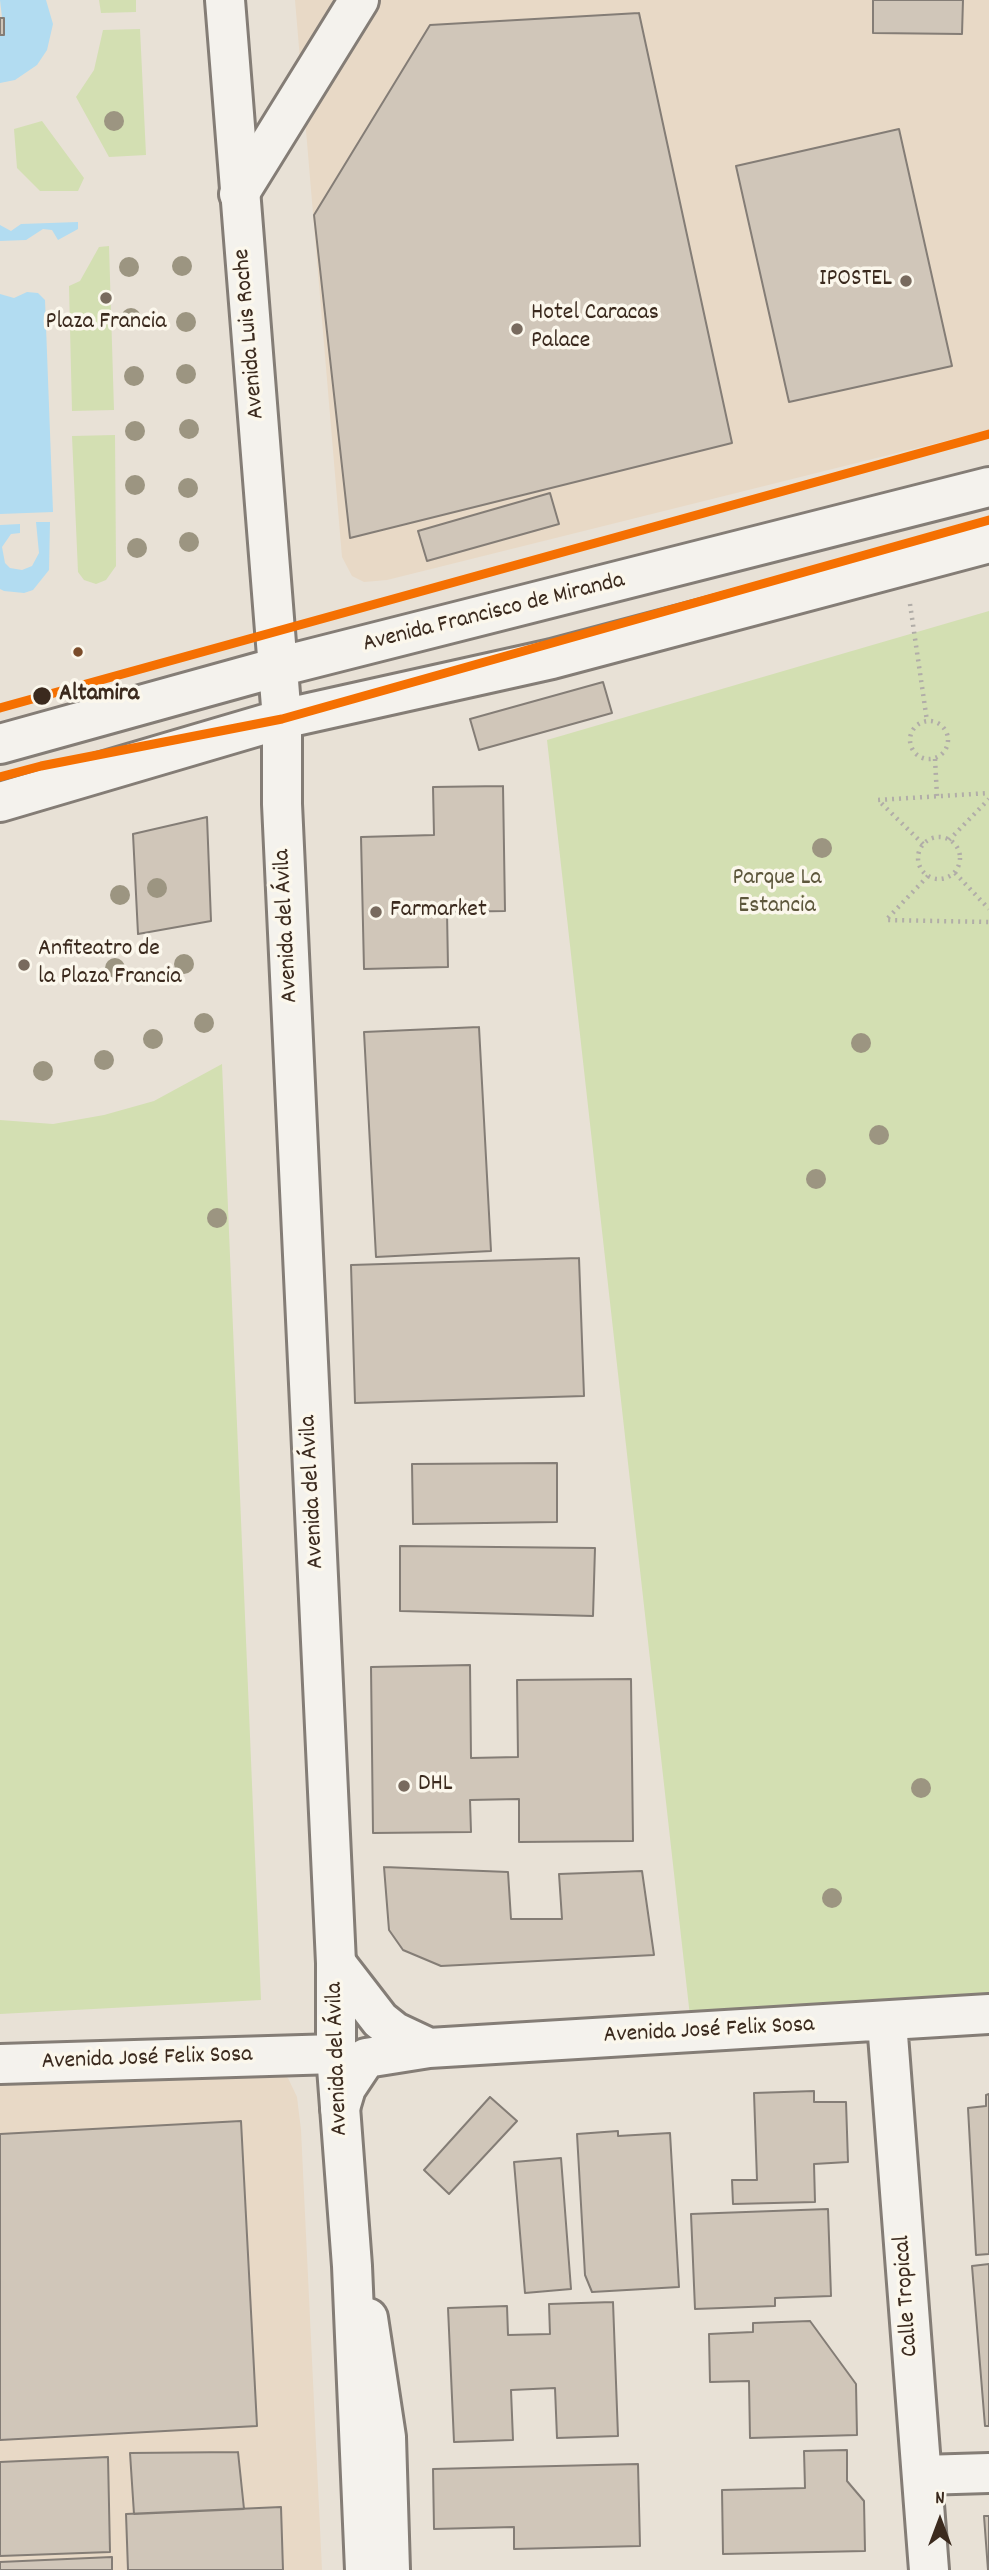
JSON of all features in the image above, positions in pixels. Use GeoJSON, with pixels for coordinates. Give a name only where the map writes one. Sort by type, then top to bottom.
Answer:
{"type":"FeatureCollection","features":[{"type":"Feature","properties":{"kind":"main road","name":"Avenida Luis Roche"},"geometry":{"type":"LineString","coordinates":[[225,0],[282,719]]}},
{"type":"Feature","properties":{"kind":"main road"},"geometry":{"type":"LineString","coordinates":[[239,194],[359,0]]}},
{"type":"Feature","properties":{"kind":"main road","name":"Avenida Francisco de Miranda"},"geometry":{"type":"LineString","coordinates":[[0,744],[278,667],[989,487]]}},
{"type":"Feature","properties":{"kind":"main road"},"geometry":{"type":"LineString","coordinates":[[0,802],[282,719],[552,659],[989,543]]}},
{"type":"Feature","properties":{"kind":"main road","name":"Avenida del Ávila"},"geometry":{"type":"LineString","coordinates":[[282,719],[282,804],[336,1963],[336,2054],[352,2266],[365,2570]]}},
{"type":"Feature","properties":{"kind":"main road","name":"Avenida José Felix Sosa"},"geometry":{"type":"LineString","coordinates":[[336,1963],[380,2020],[395,2032],[429,2048]]}},
{"type":"Feature","properties":{"kind":"main road","name":"Avenida José Felix Sosa"},"geometry":{"type":"LineString","coordinates":[[340,2108],[346,2088],[366,2058],[429,2048],[989,2014]]}},
{"type":"Feature","properties":{"kind":"main road","name":"Calle Tropical"},"geometry":{"type":"LineString","coordinates":[[887,2022],[929,2570]]}},
{"type":"Feature","properties":{"kind":"main road","name":"Avenida José Felix Sosa"},"geometry":{"type":"LineString","coordinates":[[0,2064],[336,2054]]}},
{"type":"Feature","properties":{"kind":"main road","name":"Avenida del Ávila"},"geometry":{"type":"LineString","coordinates":[[352,2266],[364,2291],[386,2437],[390,2570]]}},
{"type":"Feature","properties":{"kind":"main road"},"geometry":{"type":"LineString","coordinates":[[922,2475],[989,2473]]}},
{"type":"Feature","properties":{"kind":"path"},"geometry":{"type":"LineString","coordinates":[[904,565],[927,721]]}},
{"type":"Feature","properties":{"kind":"path"},"geometry":{"type":"LineString","coordinates":[[927,721],[940,724],[948,734],[945,752],[935,759],[922,758],[910,744],[915,726],[927,721]]}},
{"type":"Feature","properties":{"kind":"path"},"geometry":{"type":"LineString","coordinates":[[935,759],[937,796]]}},
{"type":"Feature","properties":{"kind":"path"},"geometry":{"type":"LineString","coordinates":[[923,844],[877,800],[989,793]]}},
{"type":"Feature","properties":{"kind":"path"},"geometry":{"type":"LineString","coordinates":[[949,840],[989,799]]}},
{"type":"Feature","properties":{"kind":"path"},"geometry":{"type":"LineString","coordinates":[[935,838],[949,840],[960,855],[955,873],[942,879],[928,876],[918,861],[923,844],[935,838]]}},
{"type":"Feature","properties":{"kind":"path"},"geometry":{"type":"LineString","coordinates":[[955,873],[989,909]]}},
{"type":"Feature","properties":{"kind":"path"},"geometry":{"type":"LineString","coordinates":[[928,876],[886,920],[989,922]]}},
{"type":"Feature","properties":{"kind":"shaded area"},"geometry":{"type":"Polygon","coordinates":[[[295,0],[989,0],[989,430],[387,580],[364,582],[352,576],[342,557],[295,0]]]}},
{"type":"Feature","properties":{"kind":"shaded area"},"geometry":{"type":"Polygon","coordinates":[[[269,2063],[288,2078],[297,2097],[301,2130],[322,2570],[0,2570],[0,2067],[269,2063]]]}},
{"type":"Feature","properties":{"kind":"green space"},"geometry":{"type":"Polygon","coordinates":[[[99,0],[136,0],[136,12],[101,13],[99,0]]]}},
{"type":"Feature","properties":{"kind":"green space"},"geometry":{"type":"Polygon","coordinates":[[[140,29],[146,155],[109,157],[76,97],[94,70],[103,30],[140,29]]]}},
{"type":"Feature","properties":{"kind":"green space"},"geometry":{"type":"Polygon","coordinates":[[[42,121],[84,178],[78,191],[40,191],[17,168],[14,129],[42,121]]]}},
{"type":"Feature","properties":{"kind":"green space"},"geometry":{"type":"Polygon","coordinates":[[[109,246],[114,410],[72,411],[69,286],[80,281],[99,247],[109,246]]]}},
{"type":"Feature","properties":{"kind":"green space"},"geometry":{"type":"Polygon","coordinates":[[[115,435],[116,566],[106,580],[96,584],[84,580],[78,572],[72,436],[115,435]]]}},
{"type":"Feature","properties":{"kind":"green space","name":"Parque La Estancia"},"geometry":{"type":"Polygon","coordinates":[[[989,611],[989,2012],[692,2034],[547,740],[989,611]]]}},
{"type":"Feature","properties":{"kind":"green space"},"geometry":{"type":"Polygon","coordinates":[[[222,1064],[261,2000],[0,2014],[0,1120],[53,1124],[104,1115],[154,1101],[222,1064]]]}},
{"type":"Feature","properties":{"kind":"water"},"geometry":{"type":"Polygon","coordinates":[[[0,0],[46,0],[53,24],[47,50],[37,65],[15,80],[0,83],[0,35],[4,35],[0,0]]]}},
{"type":"Feature","properties":{"kind":"water"},"geometry":{"type":"Polygon","coordinates":[[[78,222],[78,229],[58,240],[52,230],[43,229],[26,240],[0,241],[0,225],[11,231],[21,224],[78,222]]]}},
{"type":"Feature","properties":{"kind":"water"},"geometry":{"type":"Polygon","coordinates":[[[27,292],[38,293],[45,300],[53,512],[0,514],[0,294],[14,298],[27,292]]]}},
{"type":"Feature","properties":{"kind":"water"},"geometry":{"type":"Polygon","coordinates":[[[36,522],[50,522],[49,570],[33,590],[24,593],[0,589],[0,525],[20,524],[20,533],[11,534],[2,547],[5,563],[10,568],[22,570],[32,566],[39,553],[36,522]]]}},
{"type":"Feature","properties":{"kind":"building"},"geometry":{"type":"Polygon","coordinates":[[[873,0],[963,0],[962,34],[873,33],[873,0]]]}},
{"type":"Feature","properties":{"kind":"building","name":"Hotel Caracas Palace"},"geometry":{"type":"Polygon","coordinates":[[[639,13],[732,443],[350,538],[314,215],[430,25],[639,13]]]}},
{"type":"Feature","properties":{"kind":"building"},"geometry":{"type":"Polygon","coordinates":[[[0,18],[4,18],[4,35],[0,35],[0,18]]]}},
{"type":"Feature","properties":{"kind":"building"},"geometry":{"type":"Polygon","coordinates":[[[899,129],[952,366],[789,402],[736,166],[899,129]]]}},
{"type":"Feature","properties":{"kind":"building"},"geometry":{"type":"Polygon","coordinates":[[[550,493],[559,524],[427,561],[418,531],[550,493]]]}},
{"type":"Feature","properties":{"kind":"building"},"geometry":{"type":"Polygon","coordinates":[[[603,682],[612,713],[479,750],[470,719],[603,682]]]}},
{"type":"Feature","properties":{"kind":"building"},"geometry":{"type":"Polygon","coordinates":[[[503,786],[505,911],[447,912],[448,967],[364,969],[361,837],[434,835],[433,787],[503,786]]]}},
{"type":"Feature","properties":{"kind":"building"},"geometry":{"type":"Polygon","coordinates":[[[207,817],[211,921],[138,934],[133,834],[207,817]]]}},
{"type":"Feature","properties":{"kind":"building"},"geometry":{"type":"Polygon","coordinates":[[[479,1027],[491,1251],[376,1257],[364,1032],[479,1027]]]}},
{"type":"Feature","properties":{"kind":"building"},"geometry":{"type":"Polygon","coordinates":[[[579,1258],[584,1396],[355,1403],[351,1265],[579,1258]]]}},
{"type":"Feature","properties":{"kind":"building"},"geometry":{"type":"Polygon","coordinates":[[[557,1463],[557,1522],[413,1524],[412,1464],[557,1463]]]}},
{"type":"Feature","properties":{"kind":"building"},"geometry":{"type":"Polygon","coordinates":[[[400,1546],[595,1548],[593,1616],[400,1611],[400,1546]]]}},
{"type":"Feature","properties":{"kind":"building"},"geometry":{"type":"Polygon","coordinates":[[[470,1665],[471,1758],[518,1757],[517,1680],[631,1679],[633,1841],[519,1842],[519,1799],[470,1800],[471,1832],[373,1833],[371,1667],[470,1665]]]}},
{"type":"Feature","properties":{"kind":"building"},"geometry":{"type":"Polygon","coordinates":[[[384,1867],[508,1872],[511,1919],[562,1919],[559,1874],[642,1871],[654,1955],[441,1966],[403,1950],[389,1930],[384,1867]]]}},
{"type":"Feature","properties":{"kind":"building"},"geometry":{"type":"Polygon","coordinates":[[[814,2091],[814,2102],[846,2102],[848,2162],[814,2164],[815,2202],[733,2204],[732,2180],[757,2180],[754,2093],[814,2091]]]}},
{"type":"Feature","properties":{"kind":"building"},"geometry":{"type":"Polygon","coordinates":[[[989,2094],[989,2254],[976,2255],[968,2108],[986,2106],[986,2095],[989,2094]]]}},
{"type":"Feature","properties":{"kind":"building"},"geometry":{"type":"Polygon","coordinates":[[[490,2097],[517,2121],[449,2194],[424,2170],[490,2097]]]}},
{"type":"Feature","properties":{"kind":"building"},"geometry":{"type":"Polygon","coordinates":[[[241,2121],[257,2426],[0,2440],[0,2134],[241,2121]]]}},
{"type":"Feature","properties":{"kind":"building"},"geometry":{"type":"Polygon","coordinates":[[[618,2131],[618,2136],[670,2133],[679,2287],[592,2292],[585,2275],[577,2134],[618,2131]]]}},
{"type":"Feature","properties":{"kind":"building"},"geometry":{"type":"Polygon","coordinates":[[[561,2158],[571,2289],[525,2293],[514,2162],[561,2158]]]}},
{"type":"Feature","properties":{"kind":"building"},"geometry":{"type":"Polygon","coordinates":[[[828,2209],[831,2296],[775,2298],[775,2306],[695,2309],[691,2214],[828,2209]]]}},
{"type":"Feature","properties":{"kind":"building"},"geometry":{"type":"Polygon","coordinates":[[[989,2264],[989,2426],[985,2426],[972,2266],[989,2264]]]}},
{"type":"Feature","properties":{"kind":"building"},"geometry":{"type":"Polygon","coordinates":[[[613,2302],[618,2436],[557,2438],[555,2388],[511,2390],[513,2440],[454,2442],[448,2308],[507,2306],[508,2335],[550,2334],[549,2304],[613,2302]]]}},
{"type":"Feature","properties":{"kind":"building"},"geometry":{"type":"Polygon","coordinates":[[[810,2321],[856,2384],[857,2435],[750,2438],[749,2381],[710,2382],[709,2334],[753,2332],[753,2323],[810,2321]]]}},
{"type":"Feature","properties":{"kind":"building"},"geometry":{"type":"Polygon","coordinates":[[[847,2450],[847,2481],[864,2501],[865,2551],[723,2554],[722,2490],[805,2488],[804,2451],[847,2450]]]}},
{"type":"Feature","properties":{"kind":"building"},"geometry":{"type":"Polygon","coordinates":[[[238,2452],[244,2509],[134,2514],[130,2453],[238,2452]]]}},
{"type":"Feature","properties":{"kind":"building"},"geometry":{"type":"Polygon","coordinates":[[[108,2457],[110,2552],[0,2556],[0,2462],[108,2457]]]}},
{"type":"Feature","properties":{"kind":"building"},"geometry":{"type":"Polygon","coordinates":[[[638,2464],[640,2546],[514,2549],[514,2527],[434,2529],[433,2469],[638,2464]]]}},
{"type":"Feature","properties":{"kind":"building"},"geometry":{"type":"Polygon","coordinates":[[[281,2507],[283,2570],[128,2570],[126,2514],[281,2507]]]}},
{"type":"Feature","properties":{"kind":"building"},"geometry":{"type":"Polygon","coordinates":[[[984,2516],[989,2516],[989,2570],[988,2570],[984,2516]]]}},
{"type":"Feature","properties":{"kind":"building"},"geometry":{"type":"Polygon","coordinates":[[[112,2557],[112,2570],[0,2570],[0,2562],[112,2557]]]}},
{"type":"Feature","properties":{"kind":"transit line"},"geometry":{"type":"LineString","coordinates":[[0,708],[989,434]]}},
{"type":"Feature","properties":{"kind":"transit line"},"geometry":{"type":"LineString","coordinates":[[0,777],[41,766],[282,719],[989,520]]}},
{"type":"Feature","properties":{"kind":"place","name":"IPOSTEL"},"geometry":{"type":"Point","coordinates":[906,281]}},
{"type":"Feature","properties":{"kind":"place","name":"Plaza Francia"},"geometry":{"type":"Point","coordinates":[106,298]}},
{"type":"Feature","properties":{"kind":"place","name":"Hotel Caracas Palace"},"geometry":{"type":"Point","coordinates":[517,329]}},
{"type":"Feature","properties":{"kind":"place","name":"Altamira"},"geometry":{"type":"Point","coordinates":[42,696]}},
{"type":"Feature","properties":{"kind":"place","name":"Farmarket"},"geometry":{"type":"Point","coordinates":[376,912]}},
{"type":"Feature","properties":{"kind":"place","name":"Anfiteatro de la Plaza Francia"},"geometry":{"type":"Point","coordinates":[24,965]}},
{"type":"Feature","properties":{"kind":"place","name":"DHL"},"geometry":{"type":"Point","coordinates":[404,1786]}}]}
